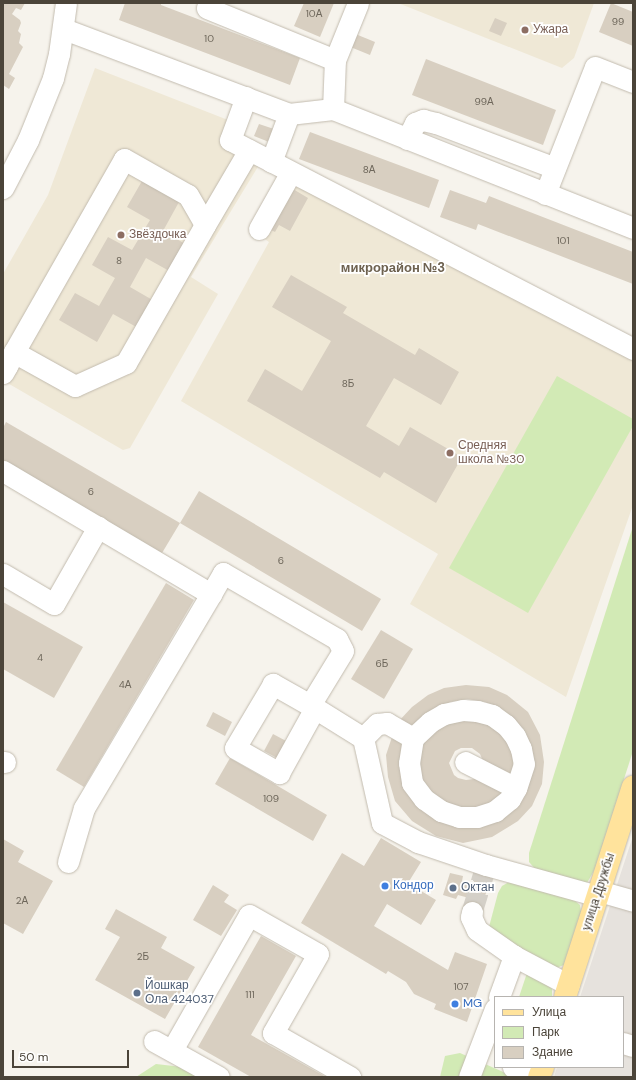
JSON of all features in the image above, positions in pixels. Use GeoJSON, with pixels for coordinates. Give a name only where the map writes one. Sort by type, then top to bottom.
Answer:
{"type":"FeatureCollection","features":[{"type":"Feature","properties":{"kind":"main road","name":"улица Дружбы"},"geometry":{"type":"LineString","coordinates":[[567,991],[633,787]]}},
{"type":"Feature","properties":{"kind":"main road"},"geometry":{"type":"LineString","coordinates":[[538,1077],[542,1068]]}},
{"type":"Feature","properties":{"kind":"street"},"geometry":{"type":"LineString","coordinates":[[3,188],[41,112],[53,78],[64,28],[66,3]]}},
{"type":"Feature","properties":{"kind":"street"},"geometry":{"type":"LineString","coordinates":[[209,3],[207,8],[335,60]]}},
{"type":"Feature","properties":{"kind":"street"},"geometry":{"type":"LineString","coordinates":[[333,109],[335,60],[358,3]]}},
{"type":"Feature","properties":{"kind":"street"},"geometry":{"type":"LineString","coordinates":[[64,28],[289,114],[333,109],[545,194],[633,227]]}},
{"type":"Feature","properties":{"kind":"street"},"geometry":{"type":"LineString","coordinates":[[545,194],[595,67],[633,82]]}},
{"type":"Feature","properties":{"kind":"street"},"geometry":{"type":"LineString","coordinates":[[246,98],[230,140],[633,349]]}},
{"type":"Feature","properties":{"kind":"street"},"geometry":{"type":"LineString","coordinates":[[271,162],[289,114]]}},
{"type":"Feature","properties":{"kind":"street"},"geometry":{"type":"LineString","coordinates":[[407,139],[415,123],[423,120],[436,123],[555,168]]}},
{"type":"Feature","properties":{"kind":"street"},"geometry":{"type":"LineString","coordinates":[[14,352],[75,386],[126,363],[249,150]]}},
{"type":"Feature","properties":{"kind":"street"},"geometry":{"type":"LineString","coordinates":[[3,373],[124,159],[188,195],[205,225]]}},
{"type":"Feature","properties":{"kind":"street"},"geometry":{"type":"LineString","coordinates":[[259,229],[291,172]]}},
{"type":"Feature","properties":{"kind":"street"},"geometry":{"type":"LineString","coordinates":[[3,471],[211,594]]}},
{"type":"Feature","properties":{"kind":"street"},"geometry":{"type":"LineString","coordinates":[[3,574],[54,604],[98,527]]}},
{"type":"Feature","properties":{"kind":"street"},"geometry":{"type":"LineString","coordinates":[[68,862],[84,808],[223,573],[337,639],[342,651],[313,706],[363,738],[382,824],[418,842],[485,870],[633,901]]}},
{"type":"Feature","properties":{"kind":"street"},"geometry":{"type":"LineString","coordinates":[[463,710],[477,711],[492,715],[506,724],[515,736],[521,749],[524,764],[516,788],[510,799],[495,811],[477,817],[459,817],[441,811],[424,799],[412,783],[409,763],[413,738],[430,722],[444,714],[463,710]]}},
{"type":"Feature","properties":{"kind":"street"},"geometry":{"type":"LineString","coordinates":[[363,738],[377,724],[387,723],[413,738]]}},
{"type":"Feature","properties":{"kind":"street"},"geometry":{"type":"LineString","coordinates":[[465,762],[516,788]]}},
{"type":"Feature","properties":{"kind":"street"},"geometry":{"type":"LineString","coordinates":[[472,912],[471,917],[477,930],[567,991]]}},
{"type":"Feature","properties":{"kind":"street"},"geometry":{"type":"LineString","coordinates":[[219,1077],[163,1046],[249,915],[318,954],[273,1034],[350,1077]]}},
{"type":"Feature","properties":{"kind":"street"},"geometry":{"type":"LineString","coordinates":[[200,973],[216,946]]}},
{"type":"Feature","properties":{"kind":"street"},"geometry":{"type":"LineString","coordinates":[[499,996],[514,956]]}},
{"type":"Feature","properties":{"kind":"street"},"geometry":{"type":"LineString","coordinates":[[469,1077],[488,1055],[494,1016]]}},
{"type":"Feature","properties":{"kind":"street"},"geometry":{"type":"LineString","coordinates":[[516,1068],[538,1077]]}},
{"type":"Feature","properties":{"kind":"shaded area","name":"Ужара"},"geometry":{"type":"Polygon","coordinates":[[[398,3],[594,3],[574,58],[562,68],[398,3]]]}},
{"type":"Feature","properties":{"kind":"shaded area","name":"Звёздочка"},"geometry":{"type":"Polygon","coordinates":[[[95,68],[228,120],[219,141],[259,165],[191,277],[218,294],[130,448],[123,450],[4,381],[3,274],[48,195],[95,68]]]}},
{"type":"Feature","properties":{"kind":"shaded area","name":"Средняя школа №30"},"geometry":{"type":"Polygon","coordinates":[[[282,175],[633,359],[633,505],[566,697],[410,604],[438,554],[181,401],[269,242],[250,229],[282,175]]]}},
{"type":"Feature","properties":{"kind":"shaded area"},"geometry":{"type":"Polygon","coordinates":[[[633,836],[633,1077],[554,1077],[557,1068],[624,1068],[624,996],[580,996],[633,836]]]}},
{"type":"Feature","properties":{"kind":"green space"},"geometry":{"type":"Polygon","coordinates":[[[557,376],[633,419],[633,426],[528,613],[449,568],[557,376]]]}},
{"type":"Feature","properties":{"kind":"green space"},"geometry":{"type":"Polygon","coordinates":[[[633,526],[633,751],[595,869],[587,883],[538,872],[529,862],[529,853],[633,526]]]}},
{"type":"Feature","properties":{"kind":"green space"},"geometry":{"type":"Polygon","coordinates":[[[509,882],[574,900],[580,905],[581,912],[564,965],[556,968],[549,968],[489,927],[498,893],[502,886],[509,882]]]}},
{"type":"Feature","properties":{"kind":"green space"},"geometry":{"type":"Polygon","coordinates":[[[527,973],[549,985],[552,989],[552,996],[519,996],[527,973]]]}},
{"type":"Feature","properties":{"kind":"green space"},"geometry":{"type":"Polygon","coordinates":[[[460,1053],[513,1077],[440,1077],[445,1056],[460,1053]]]}},
{"type":"Feature","properties":{"kind":"green space"},"geometry":{"type":"Polygon","coordinates":[[[156,1064],[217,1071],[228,1077],[136,1077],[156,1064]]]}},
{"type":"Feature","properties":{"kind":"building"},"geometry":{"type":"Polygon","coordinates":[[[3,3],[25,3],[21,10],[16,8],[12,14],[20,20],[21,23],[18,31],[21,34],[19,43],[23,47],[9,74],[15,78],[9,89],[3,85],[3,3]]]}},
{"type":"Feature","properties":{"kind":"building"},"geometry":{"type":"Polygon","coordinates":[[[125,3],[161,3],[161,5],[300,58],[290,85],[119,20],[125,3]]]}},
{"type":"Feature","properties":{"kind":"building"},"geometry":{"type":"Polygon","coordinates":[[[304,3],[334,3],[320,37],[294,26],[304,3]]]}},
{"type":"Feature","properties":{"kind":"building"},"geometry":{"type":"Polygon","coordinates":[[[611,3],[633,12],[633,46],[599,32],[611,3]]]}},
{"type":"Feature","properties":{"kind":"building"},"geometry":{"type":"Polygon","coordinates":[[[495,18],[507,23],[501,36],[489,31],[495,18]]]}},
{"type":"Feature","properties":{"kind":"building"},"geometry":{"type":"Polygon","coordinates":[[[353,33],[375,42],[370,55],[348,46],[353,33]]]}},
{"type":"Feature","properties":{"kind":"building"},"geometry":{"type":"Polygon","coordinates":[[[426,59],[556,110],[543,145],[412,95],[426,59]]]}},
{"type":"Feature","properties":{"kind":"building"},"geometry":{"type":"Polygon","coordinates":[[[259,124],[274,129],[269,142],[254,136],[259,124]]]}},
{"type":"Feature","properties":{"kind":"building"},"geometry":{"type":"Polygon","coordinates":[[[310,132],[439,180],[429,208],[299,159],[310,132]]]}},
{"type":"Feature","properties":{"kind":"building"},"geometry":{"type":"Polygon","coordinates":[[[142,181],[179,202],[163,231],[187,245],[171,272],[146,258],[130,287],[156,302],[140,329],[113,314],[97,342],[59,320],[75,293],[99,306],[115,278],[92,265],[108,237],[132,250],[150,220],[127,207],[142,181]]]}},
{"type":"Feature","properties":{"kind":"building"},"geometry":{"type":"Polygon","coordinates":[[[288,186],[308,198],[290,231],[279,225],[275,232],[265,227],[288,186]]]}},
{"type":"Feature","properties":{"kind":"building"},"geometry":{"type":"Polygon","coordinates":[[[450,190],[486,203],[489,196],[633,252],[633,284],[478,224],[476,230],[440,217],[450,190]]]}},
{"type":"Feature","properties":{"kind":"building"},"geometry":{"type":"Polygon","coordinates":[[[291,275],[347,307],[343,313],[415,355],[419,348],[459,372],[441,405],[394,378],[366,426],[399,446],[410,427],[462,457],[436,503],[384,472],[380,478],[247,401],[265,369],[302,391],[331,341],[272,307],[291,275]]]}},
{"type":"Feature","properties":{"kind":"building"},"geometry":{"type":"Polygon","coordinates":[[[6,422],[180,523],[162,553],[3,460],[3,428],[6,422]]]}},
{"type":"Feature","properties":{"kind":"building"},"geometry":{"type":"Polygon","coordinates":[[[199,491],[381,599],[362,631],[180,523],[199,491]]]}},
{"type":"Feature","properties":{"kind":"building"},"geometry":{"type":"Polygon","coordinates":[[[166,583],[194,600],[84,787],[56,770],[166,583]]]}},
{"type":"Feature","properties":{"kind":"building"},"geometry":{"type":"Polygon","coordinates":[[[3,602],[83,647],[54,698],[3,669],[3,602]]]}},
{"type":"Feature","properties":{"kind":"building"},"geometry":{"type":"Polygon","coordinates":[[[381,630],[413,649],[384,699],[351,679],[381,630]]]}},
{"type":"Feature","properties":{"kind":"building"},"geometry":{"type":"Polygon","coordinates":[[[466,685],[489,687],[507,695],[528,712],[540,735],[544,762],[542,784],[532,806],[518,821],[492,837],[463,843],[436,836],[412,821],[395,801],[388,777],[386,755],[393,734],[406,741],[409,792],[485,823],[530,761],[499,708],[485,702],[467,699],[450,702],[411,730],[398,722],[412,707],[428,695],[444,688],[466,685]]]}},
{"type":"Feature","properties":{"kind":"building"},"geometry":{"type":"Polygon","coordinates":[[[213,712],[232,722],[225,736],[206,726],[213,712]]]}},
{"type":"Feature","properties":{"kind":"building"},"geometry":{"type":"Polygon","coordinates":[[[482,719],[506,738],[514,753],[512,779],[483,761],[480,754],[472,748],[461,748],[455,751],[449,763],[454,775],[458,778],[466,780],[474,779],[479,773],[507,791],[492,803],[474,810],[452,808],[436,798],[419,775],[417,762],[421,747],[429,733],[444,722],[482,719]]]}},
{"type":"Feature","properties":{"kind":"building"},"geometry":{"type":"Polygon","coordinates":[[[273,734],[288,742],[279,759],[264,751],[273,734]]]}},
{"type":"Feature","properties":{"kind":"building"},"geometry":{"type":"Polygon","coordinates":[[[230,758],[327,815],[313,841],[215,784],[230,758]]]}},
{"type":"Feature","properties":{"kind":"building"},"geometry":{"type":"Polygon","coordinates":[[[381,838],[421,862],[408,883],[436,900],[421,925],[387,904],[374,926],[448,970],[455,952],[487,964],[467,1022],[434,1009],[436,1004],[414,994],[406,982],[388,971],[386,974],[301,923],[342,853],[364,866],[381,838]]]}},
{"type":"Feature","properties":{"kind":"building"},"geometry":{"type":"Polygon","coordinates":[[[3,839],[24,851],[18,862],[53,881],[23,934],[3,923],[3,839]]]}},
{"type":"Feature","properties":{"kind":"building"},"geometry":{"type":"Polygon","coordinates":[[[450,873],[463,876],[462,881],[473,885],[476,873],[491,878],[479,914],[465,909],[469,898],[458,895],[456,899],[443,895],[450,873]]]}},
{"type":"Feature","properties":{"kind":"building"},"geometry":{"type":"Polygon","coordinates":[[[213,885],[229,895],[224,902],[237,910],[221,936],[193,920],[213,885]]]}},
{"type":"Feature","properties":{"kind":"building"},"geometry":{"type":"Polygon","coordinates":[[[116,909],[167,937],[161,948],[195,967],[165,1019],[95,980],[120,937],[105,929],[116,909]]]}},
{"type":"Feature","properties":{"kind":"building"},"geometry":{"type":"Polygon","coordinates":[[[261,936],[296,956],[251,1035],[326,1077],[251,1077],[198,1047],[261,936]]]}},
{"type":"Feature","properties":{"kind":"tunnel"},"geometry":{"type":"LineString","coordinates":[[472,912],[483,875]]}},
{"type":"Feature","properties":{"kind":"place","name":"Ужара"},"geometry":{"type":"Point","coordinates":[525,30]}},
{"type":"Feature","properties":{"kind":"place","name":"Звёздочка"},"geometry":{"type":"Point","coordinates":[121,235]}},
{"type":"Feature","properties":{"kind":"place","name":"Средняя школа №30"},"geometry":{"type":"Point","coordinates":[450,453]}},
{"type":"Feature","properties":{"kind":"place","name":"Кондор"},"geometry":{"type":"Point","coordinates":[385,886]}},
{"type":"Feature","properties":{"kind":"place","name":"Октан"},"geometry":{"type":"Point","coordinates":[453,888]}},
{"type":"Feature","properties":{"kind":"place","name":"Йошкар Ола 424037"},"geometry":{"type":"Point","coordinates":[137,993]}},
{"type":"Feature","properties":{"kind":"place","name":"MG"},"geometry":{"type":"Point","coordinates":[455,1004]}},
{"type":"Feature","properties":{"kind":"district","name":"микрорайон №3"},"geometry":{"type":"Point","coordinates":[393,268]}}]}
